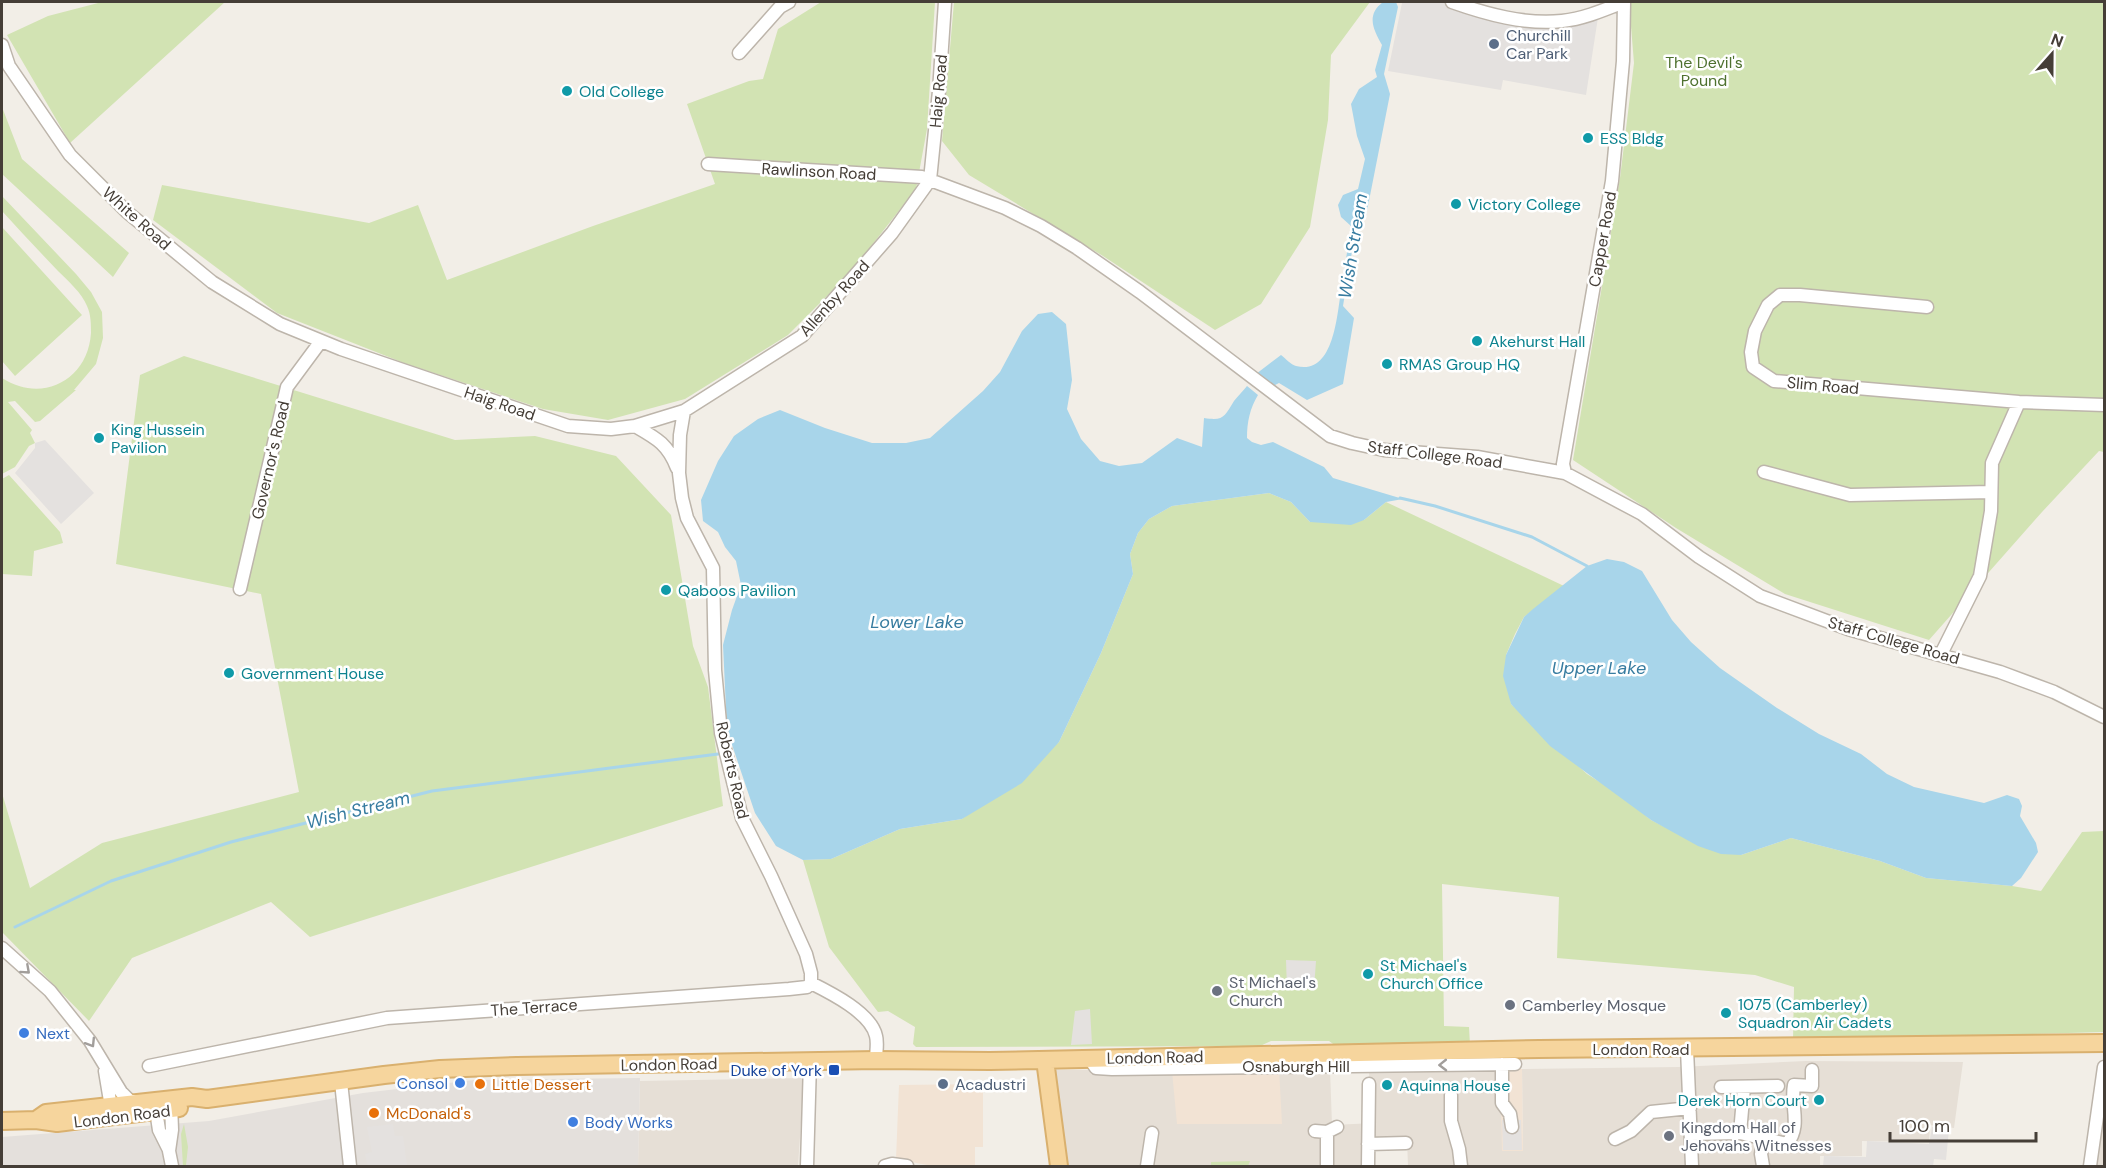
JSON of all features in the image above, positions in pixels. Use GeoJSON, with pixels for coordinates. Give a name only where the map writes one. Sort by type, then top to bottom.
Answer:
{"type":"FeatureCollection","features":[{"type":"Feature","properties":{"kind":"main road","name":"London Road"},"geometry":{"type":"LineString","coordinates":[[111,1112],[138,1102],[196,1106],[207,1099],[415,1072],[486,1067],[1089,1058],[1508,1060],[1687,1049],[2104,1043]]}},
{"type":"Feature","properties":{"kind":"main road"},"geometry":{"type":"LineString","coordinates":[[1045,1059],[1059,1167]]}},
{"type":"Feature","properties":{"kind":"main road","name":"London Road"},"geometry":{"type":"LineString","coordinates":[[2,1121],[36,1120],[57,1123],[111,1112],[163,1105]]}},
{"type":"Feature","properties":{"kind":"street"},"geometry":{"type":"LineString","coordinates":[[739,53],[780,7],[789,2]]}},
{"type":"Feature","properties":{"kind":"street","name":"Haig Road"},"geometry":{"type":"LineString","coordinates":[[930,180],[945,2]]}},
{"type":"Feature","properties":{"kind":"street"},"geometry":{"type":"LineString","coordinates":[[1452,2],[1503,16],[1550,21],[1573,19],[1624,2]]}},
{"type":"Feature","properties":{"kind":"street","name":"Capper Road"},"geometry":{"type":"LineString","coordinates":[[1565,474],[1563,464],[1612,181],[1623,61],[1624,2]]}},
{"type":"Feature","properties":{"kind":"street","name":"White Road"},"geometry":{"type":"LineString","coordinates":[[2,45],[9,66],[66,151],[127,212],[212,282],[280,324],[321,341]]}},
{"type":"Feature","properties":{"kind":"street","name":"Rawlinson Road"},"geometry":{"type":"LineString","coordinates":[[708,164],[922,177],[930,180]]}},
{"type":"Feature","properties":{"kind":"street","name":"Staff College Road"},"geometry":{"type":"LineString","coordinates":[[930,180],[1005,208],[1077,248],[1140,292],[1330,436],[1384,450],[1477,457],[1565,474],[1642,514],[1699,557],[1760,596],[1848,629],[2000,672],[2054,692],[2104,717]]}},
{"type":"Feature","properties":{"kind":"street","name":"Allenby Road"},"geometry":{"type":"LineString","coordinates":[[684,411],[802,336],[892,233],[930,180]]}},
{"type":"Feature","properties":{"kind":"street","name":"Slim Road"},"geometry":{"type":"LineString","coordinates":[[1928,307],[1780,295],[1768,305],[1755,331],[1750,352],[1753,367],[1774,381],[2019,402],[2104,405]]}},
{"type":"Feature","properties":{"kind":"street","name":"Haig Road"},"geometry":{"type":"LineString","coordinates":[[321,341],[568,426],[611,429],[635,426],[684,411]]}},
{"type":"Feature","properties":{"kind":"street","name":"Governor's Road"},"geometry":{"type":"LineString","coordinates":[[240,589],[287,387],[321,341]]}},
{"type":"Feature","properties":{"kind":"street"},"geometry":{"type":"LineString","coordinates":[[1941,654],[1980,576],[1991,511],[1992,463],[2019,402]]}},
{"type":"Feature","properties":{"kind":"street"},"geometry":{"type":"LineString","coordinates":[[680,473],[680,435],[684,411]]}},
{"type":"Feature","properties":{"kind":"street"},"geometry":{"type":"LineString","coordinates":[[635,426],[659,440],[672,454],[680,473]]}},
{"type":"Feature","properties":{"kind":"street"},"geometry":{"type":"LineString","coordinates":[[1764,472],[1850,495],[1991,492]]}},
{"type":"Feature","properties":{"kind":"street","name":"Roberts Road"},"geometry":{"type":"LineString","coordinates":[[680,473],[687,518],[713,568],[715,658],[722,733],[742,818],[806,954],[811,983]]}},
{"type":"Feature","properties":{"kind":"street"},"geometry":{"type":"LineString","coordinates":[[2,948],[50,991],[75,1020],[121,1092],[129,1100],[138,1102]]}},
{"type":"Feature","properties":{"kind":"street"},"geometry":{"type":"LineString","coordinates":[[811,983],[861,1013],[872,1024],[877,1038],[876,1060]]}},
{"type":"Feature","properties":{"kind":"street","name":"The Terrace"},"geometry":{"type":"LineString","coordinates":[[149,1066],[387,1018],[789,989],[807,987],[811,983]]}},
{"type":"Feature","properties":{"kind":"street"},"geometry":{"type":"LineString","coordinates":[[1687,1049],[1692,1167]]}},
{"type":"Feature","properties":{"kind":"street"},"geometry":{"type":"LineString","coordinates":[[1508,1060],[1502,1103],[1510,1114],[1512,1127]]}},
{"type":"Feature","properties":{"kind":"street"},"geometry":{"type":"LineString","coordinates":[[807,1167],[810,1062]]}},
{"type":"Feature","properties":{"kind":"street"},"geometry":{"type":"LineString","coordinates":[[104,1064],[111,1112]]}},
{"type":"Feature","properties":{"kind":"street"},"geometry":{"type":"LineString","coordinates":[[2090,1167],[2104,1067]]}},
{"type":"Feature","properties":{"kind":"street"},"geometry":{"type":"LineString","coordinates":[[1691,1134],[1740,1133],[1787,1144],[1793,1137],[1796,1121],[1792,1094],[1794,1085],[1812,1086],[1812,1070]]}},
{"type":"Feature","properties":{"kind":"street"},"geometry":{"type":"LineString","coordinates":[[341,1082],[350,1167]]}},
{"type":"Feature","properties":{"kind":"street"},"geometry":{"type":"LineString","coordinates":[[1368,1167],[1369,1084]]}},
{"type":"Feature","properties":{"kind":"street"},"geometry":{"type":"LineString","coordinates":[[1721,1087],[1778,1086]]}},
{"type":"Feature","properties":{"kind":"street"},"geometry":{"type":"LineString","coordinates":[[1740,1133],[1744,1087]]}},
{"type":"Feature","properties":{"kind":"street"},"geometry":{"type":"LineString","coordinates":[[1437,1108],[1451,1101],[1452,1121],[1460,1149],[1461,1167]]}},
{"type":"Feature","properties":{"kind":"street"},"geometry":{"type":"LineString","coordinates":[[163,1105],[159,1130],[170,1151],[172,1167]]}},
{"type":"Feature","properties":{"kind":"street"},"geometry":{"type":"LineString","coordinates":[[1615,1139],[1631,1131],[1651,1112],[1690,1108]]}},
{"type":"Feature","properties":{"kind":"street"},"geometry":{"type":"LineString","coordinates":[[1326,1130],[1327,1167]]}},
{"type":"Feature","properties":{"kind":"street"},"geometry":{"type":"LineString","coordinates":[[1147,1167],[1152,1133]]}},
{"type":"Feature","properties":{"kind":"street"},"geometry":{"type":"LineString","coordinates":[[1763,1167],[1761,1154],[1764,1138]]}},
{"type":"Feature","properties":{"kind":"street"},"geometry":{"type":"LineString","coordinates":[[1368,1144],[1406,1143]]}},
{"type":"Feature","properties":{"kind":"street"},"geometry":{"type":"LineString","coordinates":[[885,1167],[892,1164],[907,1167]]}},
{"type":"Feature","properties":{"kind":"shaded area","name":"Churchill Car Park"},"geometry":{"type":"Polygon","coordinates":[[[1401,2],[1452,2],[1521,19],[1599,11],[1586,95],[1503,80],[1501,90],[1388,71],[1401,2]]]}},
{"type":"Feature","properties":{"kind":"shaded area"},"geometry":{"type":"Polygon","coordinates":[[[45,440],[94,493],[61,524],[15,473],[35,448],[35,443],[45,440]]]}},
{"type":"Feature","properties":{"kind":"shaded area"},"geometry":{"type":"Polygon","coordinates":[[[1286,960],[1316,961],[1314,989],[1287,989],[1286,960]]]}},
{"type":"Feature","properties":{"kind":"shaded area"},"geometry":{"type":"Polygon","coordinates":[[[1090,1009],[1092,1044],[1071,1045],[1075,1011],[1090,1009]]]}},
{"type":"Feature","properties":{"kind":"shaded area"},"geometry":{"type":"Polygon","coordinates":[[[2104,1060],[2104,1166],[2086,1166],[2104,1060]]]}},
{"type":"Feature","properties":{"kind":"shaded area"},"geometry":{"type":"Polygon","coordinates":[[[1806,1061],[1963,1062],[1954,1128],[1930,1125],[1929,1142],[1862,1141],[1862,1156],[1820,1156],[1820,1166],[1408,1166],[1407,1140],[1373,1145],[1374,1166],[1062,1166],[1054,1070],[1330,1069],[1332,1125],[1375,1123],[1374,1106],[1370,1106],[1369,1071],[1500,1070],[1503,1151],[1523,1151],[1522,1069],[1678,1067],[1806,1061]]]}},
{"type":"Feature","properties":{"kind":"shaded area"},"geometry":{"type":"Polygon","coordinates":[[[1279,1068],[1282,1124],[1177,1124],[1172,1071],[1279,1068]]]}},
{"type":"Feature","properties":{"kind":"shaded area"},"geometry":{"type":"Polygon","coordinates":[[[1522,1069],[1523,1151],[1502,1151],[1500,1070],[1522,1069]]]}},
{"type":"Feature","properties":{"kind":"shaded area"},"geometry":{"type":"Polygon","coordinates":[[[640,1078],[638,1166],[2,1166],[2,1137],[209,1121],[363,1093],[474,1080],[640,1078]]]}},
{"type":"Feature","properties":{"kind":"shaded area"},"geometry":{"type":"Polygon","coordinates":[[[804,1078],[798,1166],[638,1166],[640,1081],[804,1078]]]}},
{"type":"Feature","properties":{"kind":"shaded area"},"geometry":{"type":"Polygon","coordinates":[[[983,1084],[983,1147],[975,1147],[975,1166],[932,1166],[896,1159],[899,1085],[983,1084]]]}},
{"type":"Feature","properties":{"kind":"shaded area"},"geometry":{"type":"Polygon","coordinates":[[[1502,1120],[1521,1120],[1522,1150],[1503,1150],[1502,1120]]]}},
{"type":"Feature","properties":{"kind":"shaded area"},"geometry":{"type":"Polygon","coordinates":[[[393,1124],[395,1136],[403,1136],[407,1165],[368,1166],[365,1154],[372,1152],[367,1127],[393,1124]]]}},
{"type":"Feature","properties":{"kind":"shaded area"},"geometry":{"type":"Polygon","coordinates":[[[1932,1127],[1949,1129],[1946,1160],[1934,1159],[1933,1166],[1823,1166],[1824,1156],[1866,1157],[1867,1141],[1929,1144],[1932,1127]]]}},
{"type":"Feature","properties":{"kind":"green space"},"geometry":{"type":"Polygon","coordinates":[[[102,2],[225,2],[70,143],[7,35],[48,16],[102,2]]]}},
{"type":"Feature","properties":{"kind":"green space"},"geometry":{"type":"Polygon","coordinates":[[[821,2],[935,2],[927,129],[916,189],[850,273],[788,335],[685,399],[608,420],[543,409],[404,363],[277,313],[153,220],[162,185],[369,223],[418,205],[447,280],[715,184],[687,104],[749,81],[763,79],[778,29],[821,2]]]}},
{"type":"Feature","properties":{"kind":"green space"},"geometry":{"type":"Polygon","coordinates":[[[954,2],[1370,2],[1331,55],[1328,120],[1310,227],[1261,304],[1215,330],[1103,256],[969,175],[942,141],[954,2]]]}},
{"type":"Feature","properties":{"kind":"green space","name":"The Devil's Pound"},"geometry":{"type":"Polygon","coordinates":[[[1629,2],[2104,2],[2104,452],[2099,451],[2042,512],[1929,640],[1785,594],[1676,528],[1573,460],[1620,178],[1634,63],[1629,2]]]}},
{"type":"Feature","properties":{"kind":"green space"},"geometry":{"type":"Polygon","coordinates":[[[2,107],[22,159],[129,253],[113,277],[2,174],[2,107]]]}},
{"type":"Feature","properties":{"kind":"green space"},"geometry":{"type":"Polygon","coordinates":[[[2,196],[91,292],[102,312],[103,338],[96,364],[74,390],[76,390],[40,421],[35,422],[15,401],[8,402],[32,430],[30,433],[35,443],[29,446],[15,467],[2,474],[2,378],[32,389],[47,388],[60,383],[72,375],[81,364],[88,349],[91,333],[89,312],[82,296],[2,211],[2,196]]]}},
{"type":"Feature","properties":{"kind":"green space"},"geometry":{"type":"Polygon","coordinates":[[[2,227],[82,315],[15,376],[2,361],[2,227]]]}},
{"type":"Feature","properties":{"kind":"green space"},"geometry":{"type":"Polygon","coordinates":[[[184,356],[455,440],[535,436],[616,456],[671,515],[693,646],[708,687],[723,806],[310,937],[271,902],[132,958],[89,1021],[2,932],[2,793],[30,888],[102,843],[299,792],[261,594],[116,564],[140,375],[184,356]]]}},
{"type":"Feature","properties":{"kind":"green space"},"geometry":{"type":"Polygon","coordinates":[[[9,475],[60,532],[63,543],[34,551],[32,576],[2,574],[2,479],[9,475]]]}},
{"type":"Feature","properties":{"kind":"green space"},"geometry":{"type":"Polygon","coordinates":[[[1269,493],[1291,502],[1310,522],[1364,520],[1386,502],[1564,586],[1524,617],[1515,634],[1506,655],[1511,704],[1587,774],[1619,794],[1651,820],[1673,831],[1741,855],[1791,838],[1880,861],[1926,878],[2041,891],[2082,832],[2104,831],[2104,1032],[1793,1041],[1794,987],[1755,975],[1557,958],[1559,897],[1442,884],[1444,1026],[1469,1027],[1470,1045],[1336,1046],[1329,1041],[1271,1041],[1260,1046],[916,1047],[913,1044],[915,1027],[888,1011],[878,1012],[829,947],[803,860],[831,859],[900,829],[962,819],[1059,742],[1101,653],[1133,574],[1130,554],[1138,533],[1149,519],[1172,506],[1269,493]]]}},
{"type":"Feature","properties":{"kind":"green space"},"geometry":{"type":"Polygon","coordinates":[[[184,1124],[188,1147],[186,1165],[183,1166],[181,1134],[184,1124]]]}},
{"type":"Feature","properties":{"kind":"green space"},"geometry":{"type":"Polygon","coordinates":[[[1250,1161],[1248,1166],[1211,1166],[1211,1162],[1250,1161]]]}},
{"type":"Feature","properties":{"kind":"water"},"geometry":{"type":"Polygon","coordinates":[[[1383,2],[1396,2],[1398,7],[1384,74],[1390,94],[1366,216],[1356,227],[1343,306],[1354,318],[1343,384],[1307,400],[1279,383],[1273,386],[1256,374],[1281,355],[1296,366],[1309,367],[1318,362],[1326,353],[1331,341],[1338,314],[1351,226],[1341,217],[1338,205],[1343,195],[1358,189],[1365,159],[1357,136],[1351,104],[1359,89],[1377,77],[1375,70],[1382,45],[1374,28],[1373,17],[1374,12],[1383,2]]]}},
{"type":"Feature","properties":{"kind":"water","name":"Lower Lake"},"geometry":{"type":"Polygon","coordinates":[[[1052,312],[1066,324],[1072,380],[1067,409],[1081,439],[1100,461],[1119,466],[1142,463],[1177,438],[1202,447],[1204,418],[1223,417],[1247,386],[1258,395],[1251,410],[1248,426],[1247,438],[1252,442],[1261,445],[1273,442],[1324,467],[1333,478],[1403,499],[1386,502],[1364,520],[1351,525],[1310,522],[1291,502],[1269,493],[1172,506],[1149,519],[1138,533],[1130,554],[1133,574],[1101,653],[1059,742],[1022,783],[962,819],[900,829],[831,859],[803,860],[776,846],[755,813],[727,730],[723,645],[741,585],[736,561],[725,547],[718,532],[703,521],[701,500],[718,461],[734,436],[758,419],[780,410],[872,443],[906,443],[930,438],[983,391],[1000,372],[1022,331],[1038,314],[1052,312]]]}},
{"type":"Feature","properties":{"kind":"water","name":"Upper Lake"},"geometry":{"type":"Polygon","coordinates":[[[1607,559],[1624,562],[1642,571],[1672,620],[1691,642],[1720,668],[1777,708],[1819,734],[1861,754],[1887,774],[1914,787],[1984,803],[2007,795],[2019,799],[2022,806],[2020,816],[2036,843],[2038,852],[2021,878],[2012,886],[1926,878],[1880,861],[1791,838],[1741,855],[1721,854],[1698,846],[1651,820],[1550,746],[1511,704],[1503,676],[1506,655],[1524,617],[1587,566],[1607,559]]]}},
{"type":"Feature","properties":{"kind":"waterway"},"geometry":{"type":"LineString","coordinates":[[1400,498],[1435,506],[1532,537],[1587,566]]}},
{"type":"Feature","properties":{"kind":"waterway","name":"Wish Stream"},"geometry":{"type":"LineString","coordinates":[[15,927],[111,881],[231,842],[432,791],[718,754]]}},
{"type":"Feature","properties":{"kind":"place","name":"Churchill Car Park"},"geometry":{"type":"Point","coordinates":[1494,44]}},
{"type":"Feature","properties":{"kind":"place","name":"Old College"},"geometry":{"type":"Point","coordinates":[567,91]}},
{"type":"Feature","properties":{"kind":"place","name":"ESS Bldg"},"geometry":{"type":"Point","coordinates":[1588,138]}},
{"type":"Feature","properties":{"kind":"place","name":"Victory College"},"geometry":{"type":"Point","coordinates":[1456,204]}},
{"type":"Feature","properties":{"kind":"place","name":"Akehurst Hall"},"geometry":{"type":"Point","coordinates":[1477,341]}},
{"type":"Feature","properties":{"kind":"place","name":"RMAS Group HQ"},"geometry":{"type":"Point","coordinates":[1387,364]}},
{"type":"Feature","properties":{"kind":"place","name":"King Hussein Pavilion"},"geometry":{"type":"Point","coordinates":[99,438]}},
{"type":"Feature","properties":{"kind":"place","name":"Qaboos Pavilion"},"geometry":{"type":"Point","coordinates":[666,590]}},
{"type":"Feature","properties":{"kind":"place","name":"Government House"},"geometry":{"type":"Point","coordinates":[229,673]}},
{"type":"Feature","properties":{"kind":"place","name":"St Michael's Church Office"},"geometry":{"type":"Point","coordinates":[1368,974]}},
{"type":"Feature","properties":{"kind":"place","name":"St Michael's Church"},"geometry":{"type":"Point","coordinates":[1217,991]}},
{"type":"Feature","properties":{"kind":"place","name":"Camberley Mosque"},"geometry":{"type":"Point","coordinates":[1510,1005]}},
{"type":"Feature","properties":{"kind":"place","name":"1075 (Camberley) Squadron Air Cadets"},"geometry":{"type":"Point","coordinates":[1726,1013]}},
{"type":"Feature","properties":{"kind":"place","name":"Next"},"geometry":{"type":"Point","coordinates":[24,1033]}},
{"type":"Feature","properties":{"kind":"place","name":"Duke of York"},"geometry":{"type":"Point","coordinates":[834,1070]}},
{"type":"Feature","properties":{"kind":"place","name":"Consol"},"geometry":{"type":"Point","coordinates":[460,1083]}},
{"type":"Feature","properties":{"kind":"place","name":"Little Dessert"},"geometry":{"type":"Point","coordinates":[480,1084]}},
{"type":"Feature","properties":{"kind":"place","name":"Acadustri"},"geometry":{"type":"Point","coordinates":[943,1084]}},
{"type":"Feature","properties":{"kind":"place","name":"Aquinna House"},"geometry":{"type":"Point","coordinates":[1387,1085]}},
{"type":"Feature","properties":{"kind":"place","name":"Derek Horn Court"},"geometry":{"type":"Point","coordinates":[1819,1100]}},
{"type":"Feature","properties":{"kind":"place","name":"McDonald's"},"geometry":{"type":"Point","coordinates":[374,1113]}},
{"type":"Feature","properties":{"kind":"place","name":"Body Works"},"geometry":{"type":"Point","coordinates":[573,1122]}},
{"type":"Feature","properties":{"kind":"place","name":"Kingdom Hall of Jehovahs Witnesses"},"geometry":{"type":"Point","coordinates":[1669,1136]}}]}
